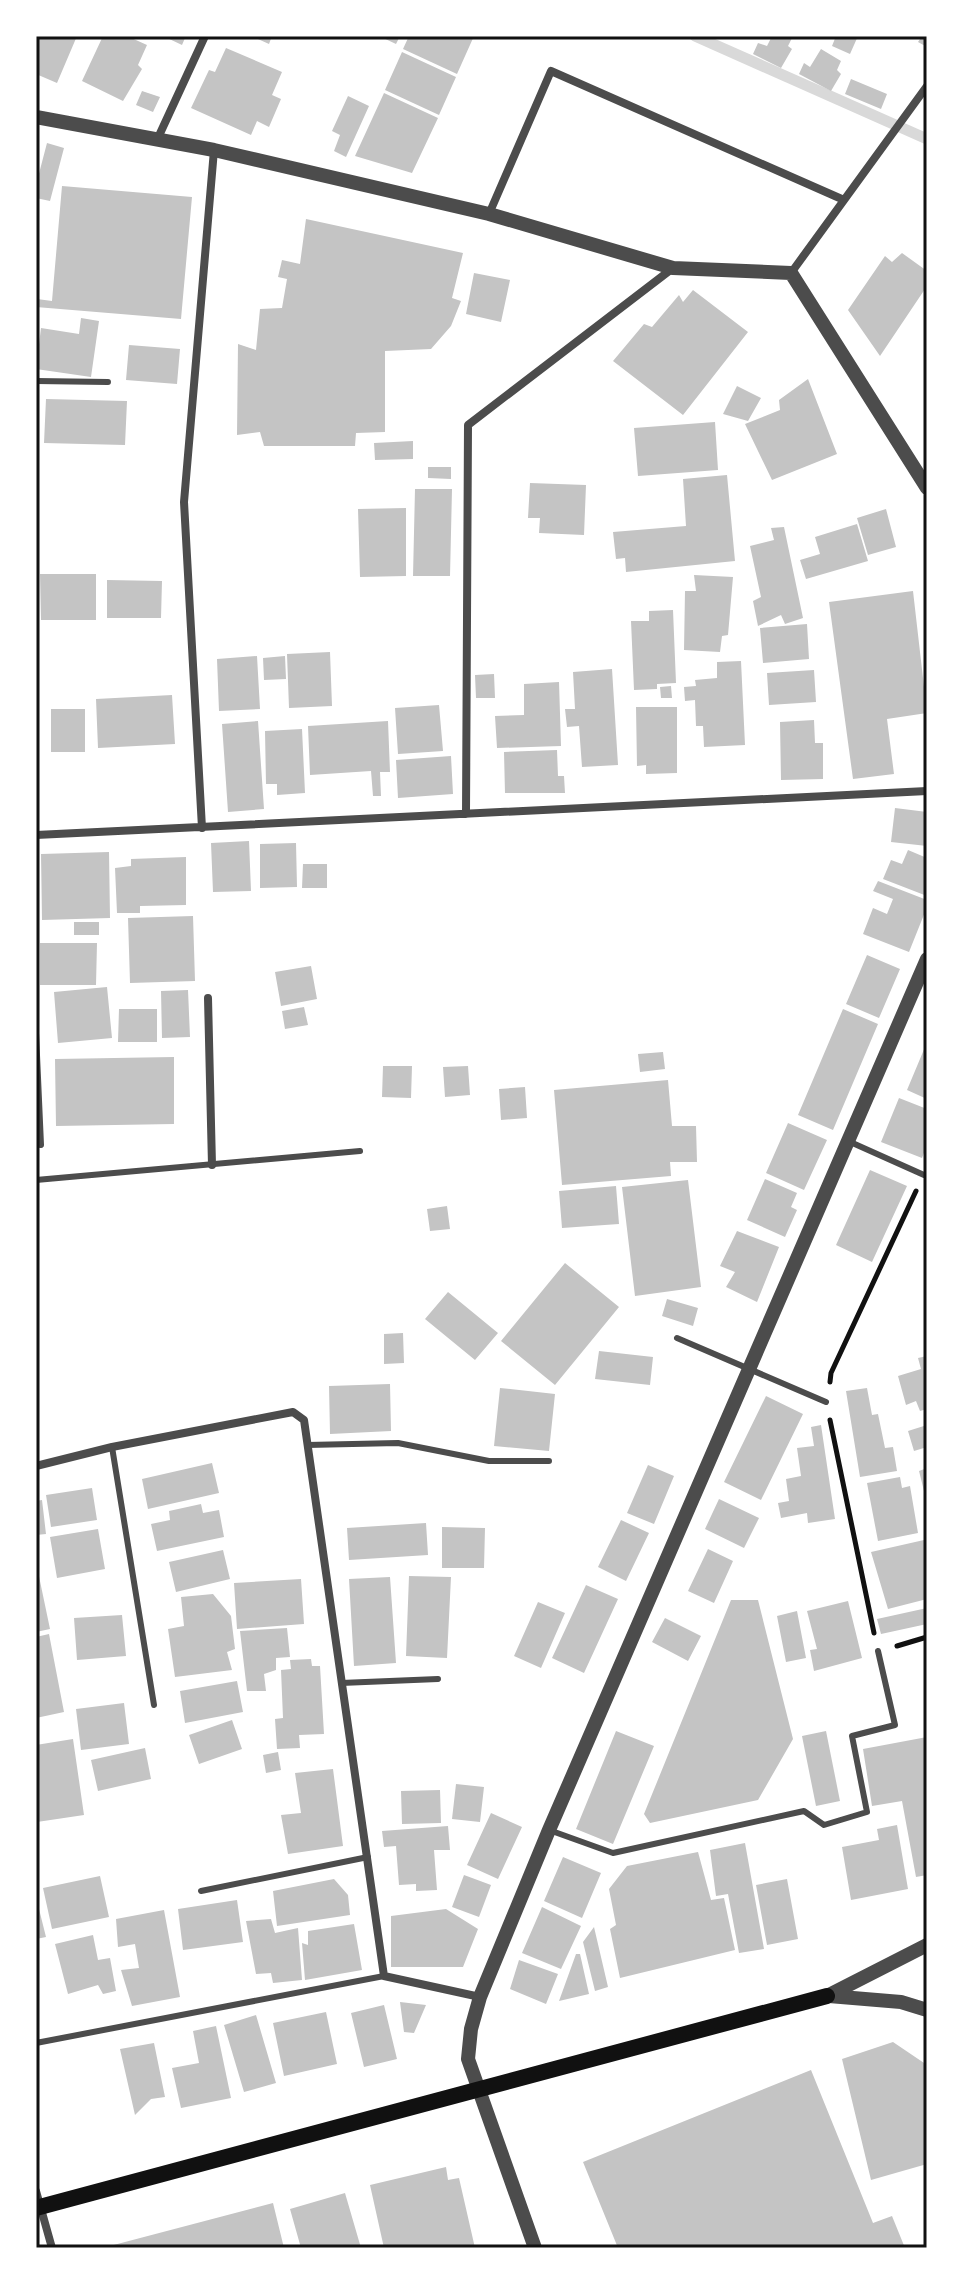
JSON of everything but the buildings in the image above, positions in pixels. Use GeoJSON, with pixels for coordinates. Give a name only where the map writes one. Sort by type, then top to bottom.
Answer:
{"type":"FeatureCollection","features":[{"type":"Feature","properties":{"kind":"main road"},"geometry":{"type":"LineString","coordinates":[[38,2202],[478,2091],[827,1996]]}},
{"type":"Feature","properties":{"kind":"street"},"geometry":{"type":"LineString","coordinates":[[157,140],[205,36]]}},
{"type":"Feature","properties":{"kind":"street"},"geometry":{"type":"LineString","coordinates":[[489,214],[551,71],[844,200]]}},
{"type":"Feature","properties":{"kind":"street"},"geometry":{"type":"LineString","coordinates":[[791,273],[927,86]]}},
{"type":"Feature","properties":{"kind":"street"},"geometry":{"type":"LineString","coordinates":[[36,117],[214,150],[489,214],[673,268],[791,273]]}},
{"type":"Feature","properties":{"kind":"street"},"geometry":{"type":"LineString","coordinates":[[202,828],[184,502],[214,150]]}},
{"type":"Feature","properties":{"kind":"street"},"geometry":{"type":"LineString","coordinates":[[466,814],[468,425],[673,268]]}},
{"type":"Feature","properties":{"kind":"street"},"geometry":{"type":"LineString","coordinates":[[791,273],[927,488]]}},
{"type":"Feature","properties":{"kind":"street"},"geometry":{"type":"LineString","coordinates":[[36,835],[927,791]]}},
{"type":"Feature","properties":{"kind":"street"},"geometry":{"type":"LineString","coordinates":[[535,2248],[468,2059],[471,2029],[480,1997],[549,1830],[927,959]]}},
{"type":"Feature","properties":{"kind":"street"},"geometry":{"type":"LineString","coordinates":[[208,998],[212,1165]]}},
{"type":"Feature","properties":{"kind":"street"},"geometry":{"type":"LineString","coordinates":[[36,1466],[112,1447],[293,1412],[304,1420],[384,1976],[480,1997]]}},
{"type":"Feature","properties":{"kind":"street"},"geometry":{"type":"LineString","coordinates":[[827,1996],[927,1945]]}},
{"type":"Feature","properties":{"kind":"street"},"geometry":{"type":"LineString","coordinates":[[827,1996],[901,2002],[927,2010]]}},
{"type":"Feature","properties":{"kind":"street"},"geometry":{"type":"LineString","coordinates":[[38,2202],[52,2248]]}},
{"type":"Feature","properties":{"kind":"lane"},"geometry":{"type":"LineString","coordinates":[[36,381],[108,382]]}},
{"type":"Feature","properties":{"kind":"lane"},"geometry":{"type":"LineString","coordinates":[[36,1033],[41,1145]]}},
{"type":"Feature","properties":{"kind":"lane"},"geometry":{"type":"LineString","coordinates":[[848,1141],[924,1175]]}},
{"type":"Feature","properties":{"kind":"lane"},"geometry":{"type":"LineString","coordinates":[[36,1180],[360,1151]]}},
{"type":"Feature","properties":{"kind":"lane"},"geometry":{"type":"LineString","coordinates":[[677,1338],[826,1402]]}},
{"type":"Feature","properties":{"kind":"lane"},"geometry":{"type":"LineString","coordinates":[[307,1445],[398,1443],[489,1461],[549,1461]]}},
{"type":"Feature","properties":{"kind":"lane"},"geometry":{"type":"LineString","coordinates":[[112,1447],[154,1705]]}},
{"type":"Feature","properties":{"kind":"lane"},"geometry":{"type":"LineString","coordinates":[[549,1830],[613,1853],[804,1811],[824,1825],[867,1812],[852,1736],[895,1725],[878,1651]]}},
{"type":"Feature","properties":{"kind":"lane"},"geometry":{"type":"LineString","coordinates":[[341,1683],[438,1679]]}},
{"type":"Feature","properties":{"kind":"lane"},"geometry":{"type":"LineString","coordinates":[[201,1891],[368,1857]]}},
{"type":"Feature","properties":{"kind":"lane"},"geometry":{"type":"LineString","coordinates":[[36,2043],[384,1976]]}},
{"type":"Feature","properties":{"kind":"path"},"geometry":{"type":"LineString","coordinates":[[924,1175],[831,1373],[826,1402],[878,1651],[927,1637]]}},
{"type":"Feature","properties":{"kind":"waterway"},"geometry":{"type":"LineString","coordinates":[[695,36],[927,139]]}}]}
